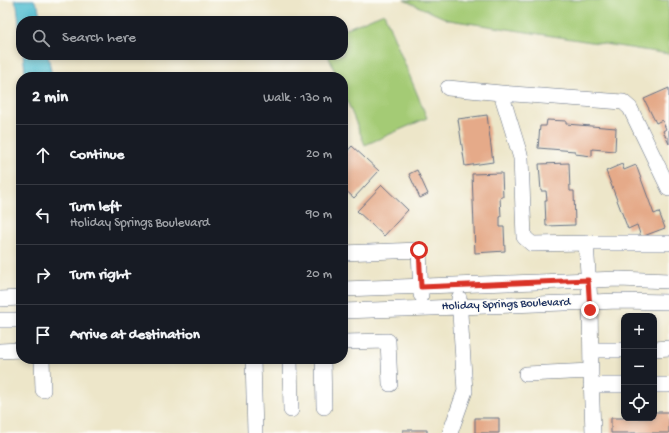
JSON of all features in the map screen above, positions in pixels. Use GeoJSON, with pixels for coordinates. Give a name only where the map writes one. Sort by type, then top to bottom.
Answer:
{"type":"FeatureCollection","features":[{"type":"Feature","properties":{"kind":"street"},"geometry":{"type":"LineString","coordinates":[[448,88],[623,102],[630,108],[669,189]]}},
{"type":"Feature","properties":{"kind":"street"},"geometry":{"type":"LineString","coordinates":[[501,93],[521,158],[524,237],[532,244],[669,243]]}},
{"type":"Feature","properties":{"kind":"street"},"geometry":{"type":"LineString","coordinates":[[586,243],[590,302],[593,433]]}},
{"type":"Feature","properties":{"kind":"street"},"geometry":{"type":"LineString","coordinates":[[348,253],[419,250],[421,308]]}},
{"type":"Feature","properties":{"kind":"street","name":"Holiday Springs Boulevard"},"geometry":{"type":"LineString","coordinates":[[348,289],[619,279],[669,281]]}},
{"type":"Feature","properties":{"kind":"street"},"geometry":{"type":"LineString","coordinates":[[450,433],[465,392],[459,307],[459,285]]}},
{"type":"Feature","properties":{"kind":"street"},"geometry":{"type":"LineString","coordinates":[[0,299],[16,298]]}},
{"type":"Feature","properties":{"kind":"street","name":"Holiday Springs Boulevard"},"geometry":{"type":"LineString","coordinates":[[348,311],[619,301],[669,302]]}},
{"type":"Feature","properties":{"kind":"street"},"geometry":{"type":"LineString","coordinates":[[0,320],[16,320]]}},
{"type":"Feature","properties":{"kind":"street"},"geometry":{"type":"LineString","coordinates":[[348,342],[388,341],[390,384]]}},
{"type":"Feature","properties":{"kind":"street"},"geometry":{"type":"LineString","coordinates":[[657,349],[669,348]]}},
{"type":"Feature","properties":{"kind":"street"},"geometry":{"type":"LineString","coordinates":[[0,351],[16,350]]}},
{"type":"Feature","properties":{"kind":"street"},"geometry":{"type":"LineString","coordinates":[[591,350],[621,350]]}},
{"type":"Feature","properties":{"kind":"street"},"geometry":{"type":"LineString","coordinates":[[42,364],[43,390]]}},
{"type":"Feature","properties":{"kind":"street"},"geometry":{"type":"LineString","coordinates":[[253,364],[255,433]]}},
{"type":"Feature","properties":{"kind":"street"},"geometry":{"type":"LineString","coordinates":[[290,364],[291,410]]}},
{"type":"Feature","properties":{"kind":"street"},"geometry":{"type":"LineString","coordinates":[[323,364],[324,407]]}},
{"type":"Feature","properties":{"kind":"street"},"geometry":{"type":"LineString","coordinates":[[526,374],[591,378],[621,384]]}},
{"type":"Feature","properties":{"kind":"street"},"geometry":{"type":"LineString","coordinates":[[657,385],[669,385]]}},
{"type":"Feature","properties":{"kind":"green space"},"geometry":{"type":"Polygon","coordinates":[[[404,0],[669,0],[669,54],[449,20],[404,0]]]}},
{"type":"Feature","properties":{"kind":"green space"},"geometry":{"type":"Polygon","coordinates":[[[384,13],[427,118],[365,145],[348,103],[348,72],[335,72],[330,60],[348,60],[348,28],[384,13]]]}},
{"type":"Feature","properties":{"kind":"water"},"geometry":{"type":"Polygon","coordinates":[[[14,0],[34,0],[38,6],[40,16],[18,16],[17,6],[14,0]]]}},
{"type":"Feature","properties":{"kind":"water"},"geometry":{"type":"Polygon","coordinates":[[[24,60],[49,60],[51,72],[25,72],[24,60]]]}},
{"type":"Feature","properties":{"kind":"building"},"geometry":{"type":"Polygon","coordinates":[[[669,88],[669,144],[663,131],[666,129],[662,120],[656,123],[644,99],[669,88]]]}},
{"type":"Feature","properties":{"kind":"building"},"geometry":{"type":"Polygon","coordinates":[[[487,115],[493,162],[465,166],[458,119],[487,115]]]}},
{"type":"Feature","properties":{"kind":"building"},"geometry":{"type":"Polygon","coordinates":[[[547,120],[566,121],[566,124],[616,128],[615,151],[592,149],[592,156],[575,154],[575,151],[538,148],[540,126],[546,126],[547,120]]]}},
{"type":"Feature","properties":{"kind":"building"},"geometry":{"type":"Polygon","coordinates":[[[352,146],[379,171],[354,198],[348,193],[348,150],[352,146]]]}},
{"type":"Feature","properties":{"kind":"building"},"geometry":{"type":"Polygon","coordinates":[[[569,163],[570,191],[574,191],[575,225],[546,226],[546,191],[541,191],[539,164],[569,163]]]}},
{"type":"Feature","properties":{"kind":"building"},"geometry":{"type":"Polygon","coordinates":[[[622,164],[624,170],[636,165],[654,214],[659,212],[665,228],[641,237],[637,225],[628,229],[606,171],[622,164]]]}},
{"type":"Feature","properties":{"kind":"building"},"geometry":{"type":"Polygon","coordinates":[[[417,170],[428,194],[420,198],[409,174],[417,170]]]}},
{"type":"Feature","properties":{"kind":"building"},"geometry":{"type":"Polygon","coordinates":[[[502,173],[503,197],[500,197],[500,227],[504,227],[505,251],[475,253],[472,174],[502,173]]]}},
{"type":"Feature","properties":{"kind":"building"},"geometry":{"type":"Polygon","coordinates":[[[382,185],[408,210],[384,236],[357,211],[382,185]]]}},
{"type":"Feature","properties":{"kind":"building"},"geometry":{"type":"Polygon","coordinates":[[[657,412],[669,412],[669,433],[611,433],[611,418],[621,418],[621,421],[657,421],[657,412]]]}},
{"type":"Feature","properties":{"kind":"building"},"geometry":{"type":"Polygon","coordinates":[[[475,418],[499,418],[499,433],[475,433],[475,418]]]}},
{"type":"Feature","properties":{"kind":"building"},"geometry":{"type":"Polygon","coordinates":[[[403,430],[427,430],[427,433],[403,433],[403,430]]]}},
{"type":"Feature","properties":{"kind":"route"},"geometry":{"type":"LineString","coordinates":[[419,250],[421,287],[588,280],[590,310]]}}]}
